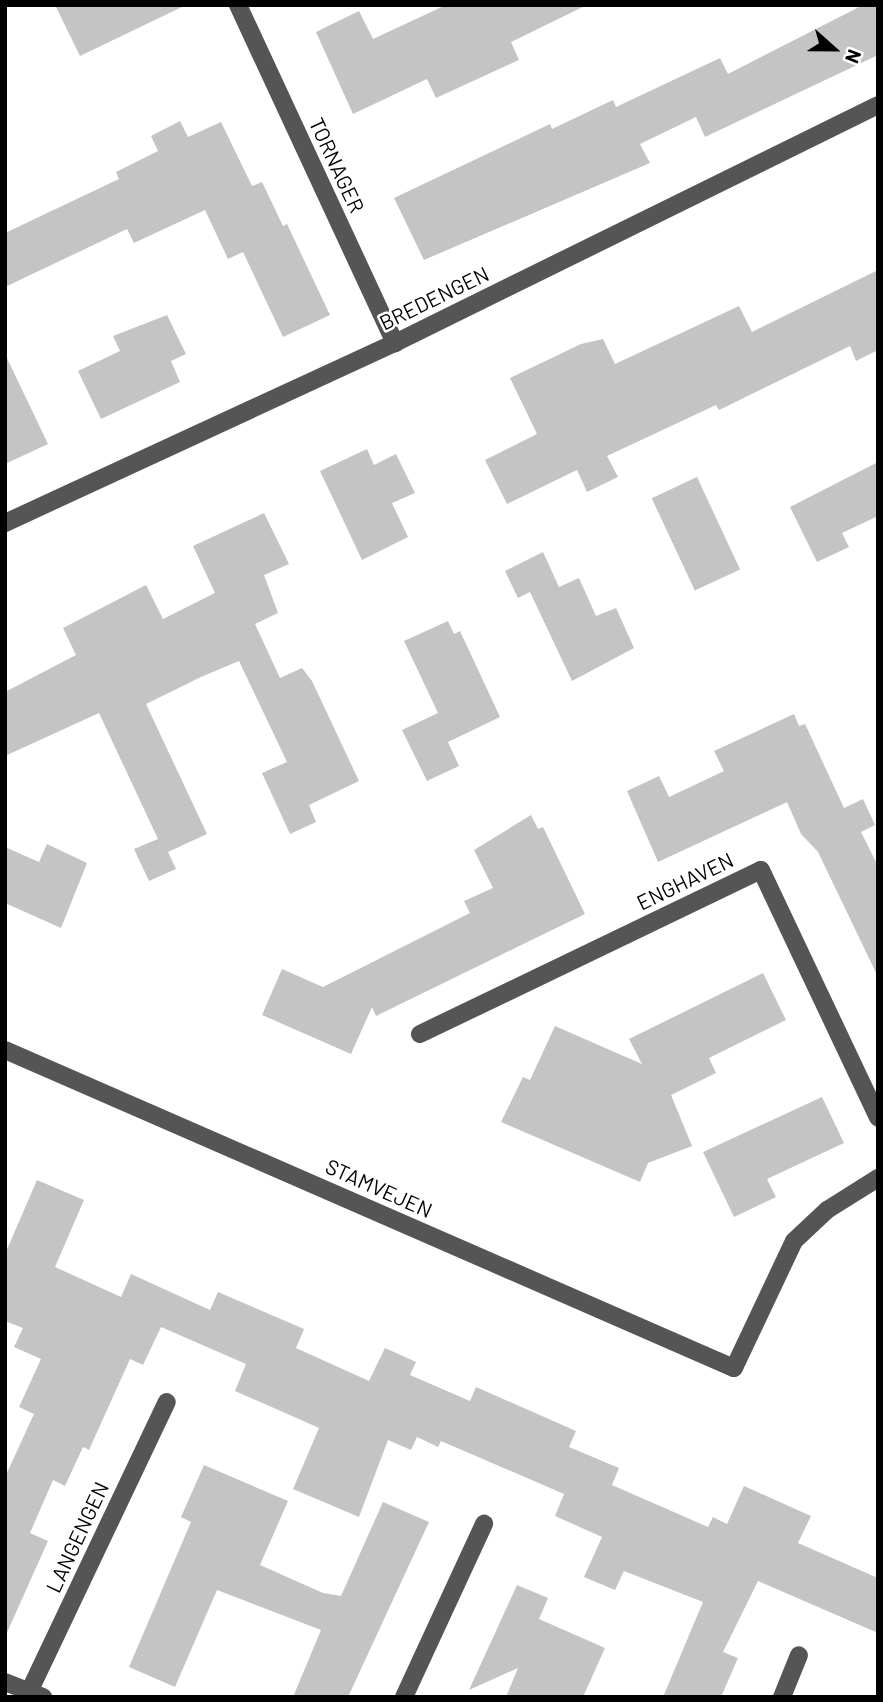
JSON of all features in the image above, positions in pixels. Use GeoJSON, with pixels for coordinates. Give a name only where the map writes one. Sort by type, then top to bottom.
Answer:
{"type":"FeatureCollection","features":[{"type":"Feature","properties":{"kind":"street","name":"TORNAGER"},"geometry":{"type":"LineString","coordinates":[[238,5],[394,343]]}},
{"type":"Feature","properties":{"kind":"street","name":"BREDENGEN"},"geometry":{"type":"LineString","coordinates":[[5,523],[394,343],[878,105]]}},
{"type":"Feature","properties":{"kind":"street","name":"ENGHAVEN"},"geometry":{"type":"LineString","coordinates":[[420,1034],[761,870],[878,1118]]}},
{"type":"Feature","properties":{"kind":"street","name":"STAMVEJEN"},"geometry":{"type":"LineString","coordinates":[[5,1050],[734,1368],[793,1241],[827,1210],[878,1178]]}},
{"type":"Feature","properties":{"kind":"street","name":"LANGENGEN"},"geometry":{"type":"LineString","coordinates":[[5,1682],[36,1694],[167,1402]]}},
{"type":"Feature","properties":{"kind":"street"},"geometry":{"type":"LineString","coordinates":[[404,1697],[484,1524]]}},
{"type":"Feature","properties":{"kind":"street"},"geometry":{"type":"LineString","coordinates":[[782,1697],[799,1655]]}},
{"type":"Feature","properties":{"kind":"building"},"geometry":{"type":"Polygon","coordinates":[[[55,5],[186,5],[80,56],[55,5]]]}},
{"type":"Feature","properties":{"kind":"building"},"geometry":{"type":"Polygon","coordinates":[[[446,5],[587,5],[511,42],[519,60],[436,98],[427,79],[353,114],[316,32],[359,11],[373,39],[446,5]]]}},
{"type":"Feature","properties":{"kind":"building"},"geometry":{"type":"Polygon","coordinates":[[[863,5],[878,5],[878,55],[705,137],[696,117],[640,144],[650,163],[424,260],[394,198],[550,124],[552,129],[613,100],[616,107],[720,58],[728,74],[863,5]]]}},
{"type":"Feature","properties":{"kind":"building"},"geometry":{"type":"Polygon","coordinates":[[[180,121],[188,137],[221,122],[252,186],[262,182],[283,226],[287,224],[330,315],[283,337],[243,252],[228,259],[205,210],[134,243],[127,229],[5,287],[5,233],[119,179],[116,172],[158,151],[151,136],[180,121]]]}},
{"type":"Feature","properties":{"kind":"building"},"geometry":{"type":"Polygon","coordinates":[[[878,270],[878,350],[856,361],[850,346],[719,410],[716,405],[607,456],[618,477],[587,492],[577,470],[507,504],[485,460],[537,434],[510,378],[581,344],[603,339],[615,364],[739,306],[752,332],[878,270]]]}},
{"type":"Feature","properties":{"kind":"building"},"geometry":{"type":"Polygon","coordinates":[[[167,315],[186,354],[171,361],[180,382],[101,419],[78,371],[120,351],[113,336],[167,315]]]}},
{"type":"Feature","properties":{"kind":"building"},"geometry":{"type":"Polygon","coordinates":[[[5,354],[48,444],[5,464],[5,354]]]}},
{"type":"Feature","properties":{"kind":"building"},"geometry":{"type":"Polygon","coordinates":[[[367,449],[374,465],[396,454],[415,493],[392,503],[408,537],[362,560],[320,471],[367,449]]]}},
{"type":"Feature","properties":{"kind":"building"},"geometry":{"type":"Polygon","coordinates":[[[878,462],[878,516],[842,533],[849,547],[817,562],[790,507],[878,462]]]}},
{"type":"Feature","properties":{"kind":"building"},"geometry":{"type":"Polygon","coordinates":[[[697,477],[740,569],[695,591],[652,498],[697,477]]]}},
{"type":"Feature","properties":{"kind":"building"},"geometry":{"type":"Polygon","coordinates":[[[264,513],[289,564],[264,575],[278,613],[255,624],[280,678],[302,668],[312,681],[359,781],[309,805],[316,822],[290,834],[262,773],[287,762],[239,661],[201,677],[146,704],[207,834],[168,852],[176,869],[149,881],[134,849],[158,839],[99,713],[5,756],[5,692],[76,655],[63,628],[146,585],[163,619],[215,593],[193,546],[264,513]]]}},
{"type":"Feature","properties":{"kind":"building"},"geometry":{"type":"Polygon","coordinates":[[[543,552],[559,587],[579,578],[596,616],[616,608],[634,648],[572,681],[530,592],[518,598],[505,571],[543,552]]]}},
{"type":"Feature","properties":{"kind":"building"},"geometry":{"type":"Polygon","coordinates":[[[448,621],[454,634],[460,631],[500,717],[448,742],[459,766],[427,781],[402,730],[438,713],[404,641],[448,621]]]}},
{"type":"Feature","properties":{"kind":"building"},"geometry":{"type":"Polygon","coordinates":[[[794,714],[799,726],[805,724],[844,808],[863,799],[875,825],[861,832],[878,866],[878,977],[818,852],[801,834],[787,802],[658,862],[627,791],[659,776],[669,797],[724,771],[714,751],[794,714]]]}},
{"type":"Feature","properties":{"kind":"building"},"geometry":{"type":"Polygon","coordinates":[[[531,815],[538,829],[543,827],[585,914],[376,1016],[372,1007],[351,1054],[262,1015],[282,969],[323,987],[470,913],[464,901],[493,888],[474,850],[531,815]]]}},
{"type":"Feature","properties":{"kind":"building"},"geometry":{"type":"Polygon","coordinates":[[[47,844],[87,863],[61,928],[5,903],[5,847],[39,862],[47,844]]]}},
{"type":"Feature","properties":{"kind":"building"},"geometry":{"type":"Polygon","coordinates":[[[763,973],[786,1020],[709,1058],[716,1073],[671,1095],[692,1146],[648,1163],[640,1182],[501,1122],[523,1077],[530,1080],[555,1026],[642,1064],[629,1039],[763,973]]]}},
{"type":"Feature","properties":{"kind":"building"},"geometry":{"type":"Polygon","coordinates":[[[822,1097],[844,1143],[767,1179],[776,1197],[734,1217],[703,1152],[822,1097]]]}},
{"type":"Feature","properties":{"kind":"building"},"geometry":{"type":"Polygon","coordinates":[[[37,1180],[84,1200],[55,1267],[121,1297],[131,1274],[210,1310],[218,1292],[304,1329],[296,1348],[369,1381],[385,1348],[416,1362],[410,1375],[470,1401],[476,1387],[576,1431],[569,1447],[619,1468],[612,1485],[708,1527],[713,1517],[727,1524],[744,1486],[811,1516],[798,1543],[878,1578],[878,1633],[758,1581],[723,1652],[738,1658],[721,1697],[663,1697],[703,1602],[624,1571],[615,1590],[584,1577],[602,1537],[555,1516],[564,1494],[441,1441],[438,1447],[417,1437],[411,1450],[388,1440],[359,1517],[293,1489],[319,1428],[235,1391],[246,1364],[161,1327],[143,1365],[130,1359],[89,1450],[83,1447],[65,1486],[53,1480],[30,1533],[48,1541],[5,1637],[5,1477],[34,1414],[19,1407],[41,1359],[14,1347],[23,1328],[5,1321],[5,1254],[37,1180]]]}},
{"type":"Feature","properties":{"kind":"building"},"geometry":{"type":"Polygon","coordinates":[[[204,1465],[288,1501],[260,1565],[323,1593],[341,1596],[383,1502],[429,1522],[348,1697],[293,1697],[321,1630],[217,1590],[175,1687],[129,1667],[191,1522],[181,1517],[204,1465]]]}},
{"type":"Feature","properties":{"kind":"building"},"geometry":{"type":"Polygon","coordinates":[[[517,1585],[548,1598],[539,1619],[605,1648],[583,1697],[506,1697],[518,1668],[469,1690],[517,1585]]]}}]}
